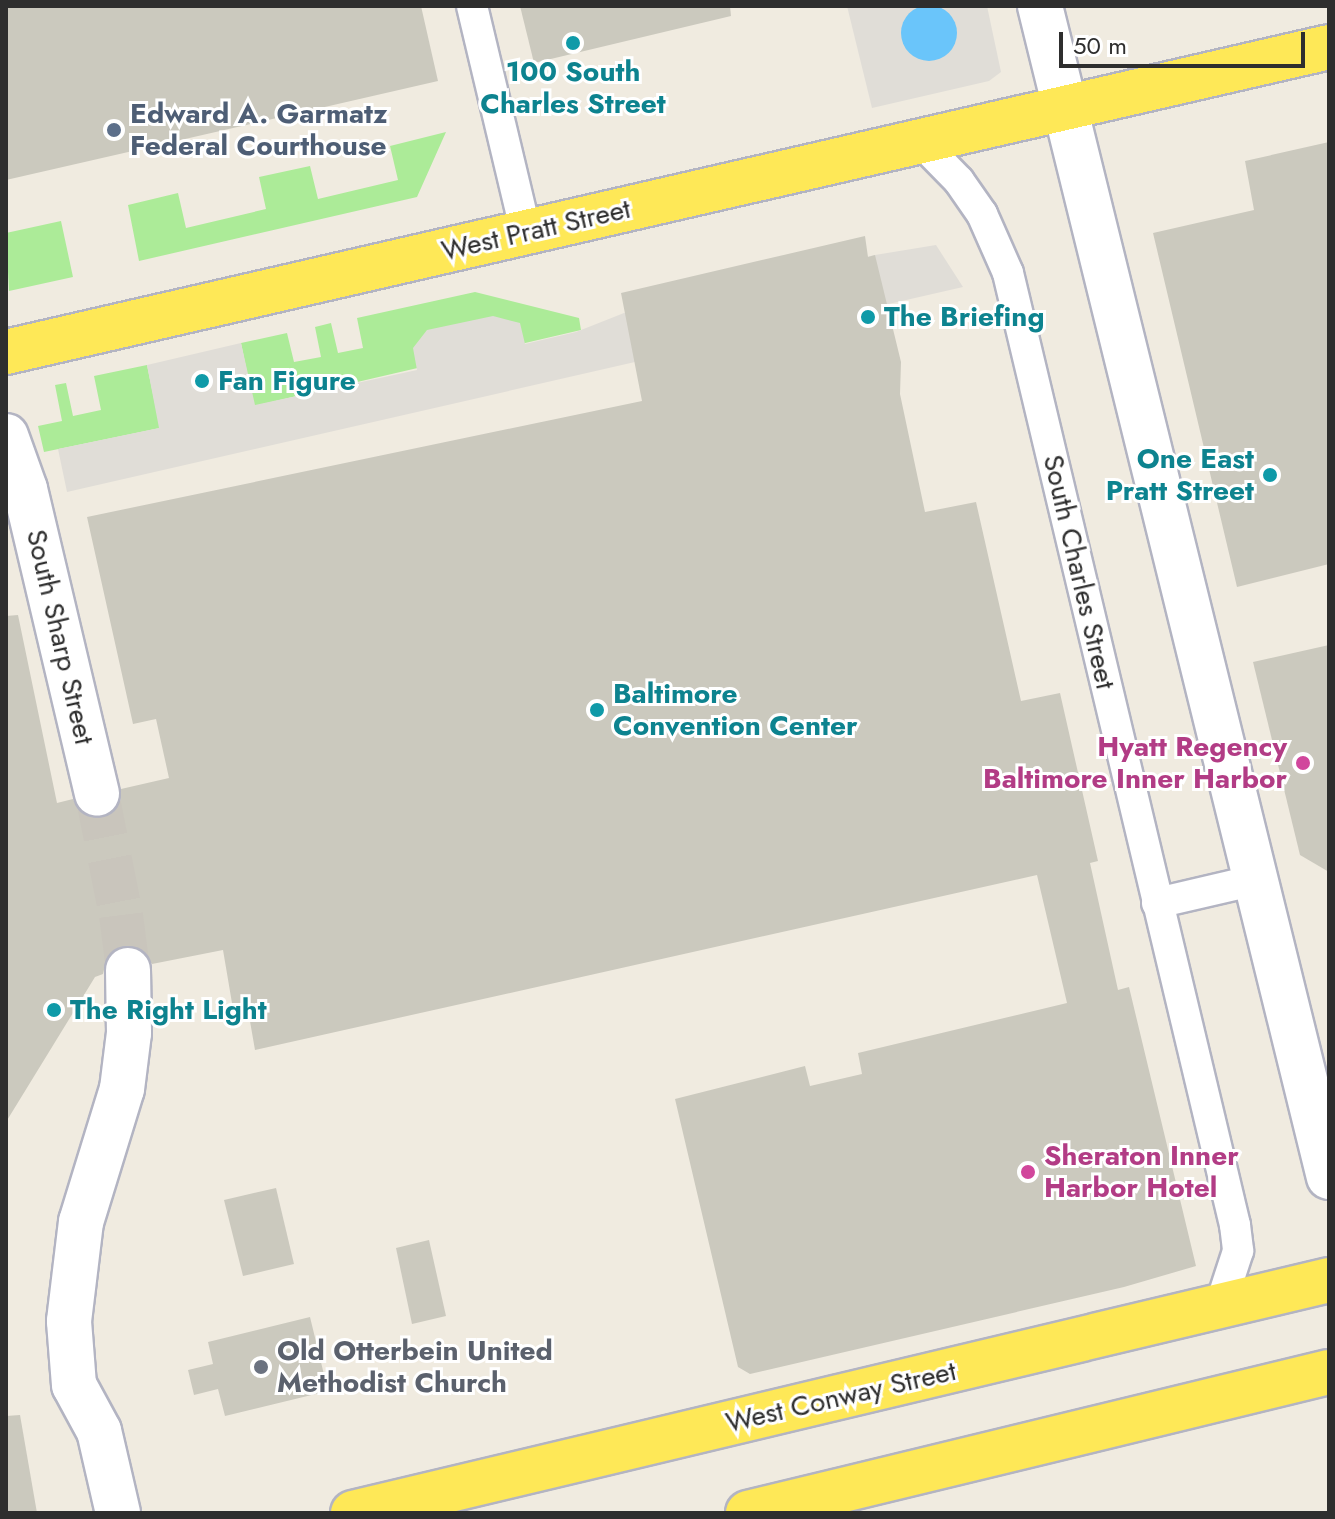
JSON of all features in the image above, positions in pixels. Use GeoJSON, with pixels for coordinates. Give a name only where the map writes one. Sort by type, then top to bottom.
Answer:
{"type":"FeatureCollection","features":[{"type":"Feature","properties":{"kind":"main road"},"geometry":{"type":"LineString","coordinates":[[1040,6],[1329,1177]]}},
{"type":"Feature","properties":{"kind":"main road","name":"West Pratt Street"},"geometry":{"type":"LineString","coordinates":[[6,352],[1329,47]]}},
{"type":"Feature","properties":{"kind":"main road","name":"South Sharp Street"},"geometry":{"type":"LineString","coordinates":[[6,436],[25,489],[97,794]]}},
{"type":"Feature","properties":{"kind":"main road"},"geometry":{"type":"LineString","coordinates":[[118,1513],[99,1431],[74,1385],[69,1321],[81,1222],[122,1089],[129,1033],[128,970]]}},
{"type":"Feature","properties":{"kind":"main road","name":"West Conway Street"},"geometry":{"type":"LineString","coordinates":[[353,1513],[1329,1280]]}},
{"type":"Feature","properties":{"kind":"main road"},"geometry":{"type":"LineString","coordinates":[[748,1513],[1329,1372]]}},
{"type":"Feature","properties":{"kind":"street"},"geometry":{"type":"LineString","coordinates":[[472,6],[526,232]]}},
{"type":"Feature","properties":{"kind":"street","name":"South Charles Street"},"geometry":{"type":"LineString","coordinates":[[921,142],[959,181],[982,214],[1008,273],[1235,1225],[1238,1251],[1220,1306]]}},
{"type":"Feature","properties":{"kind":"street"},"geometry":{"type":"LineString","coordinates":[[1157,903],[1256,880]]}},
{"type":"Feature","properties":{"kind":"green space"},"geometry":{"type":"Polygon","coordinates":[[[446,132],[417,197],[139,261],[128,205],[178,193],[186,228],[266,209],[259,177],[310,166],[318,199],[398,180],[390,146],[446,132]]]}},
{"type":"Feature","properties":{"kind":"green space"},"geometry":{"type":"Polygon","coordinates":[[[61,221],[73,277],[9,291],[6,233],[61,221]]]}},
{"type":"Feature","properties":{"kind":"green space"},"geometry":{"type":"Polygon","coordinates":[[[475,292],[579,318],[581,330],[254,406],[241,343],[287,333],[294,362],[321,357],[315,327],[331,323],[338,353],[363,348],[357,318],[475,292]]]}},
{"type":"Feature","properties":{"kind":"green space"},"geometry":{"type":"Polygon","coordinates":[[[147,365],[160,428],[44,452],[38,426],[62,421],[55,385],[66,383],[73,416],[101,410],[94,376],[147,365]]]}},
{"type":"Feature","properties":{"kind":"shaded area"},"geometry":{"type":"Polygon","coordinates":[[[847,6],[987,6],[1001,72],[989,81],[872,108],[847,6]]]}},
{"type":"Feature","properties":{"kind":"shaded area"},"geometry":{"type":"Polygon","coordinates":[[[936,245],[963,287],[67,492],[58,449],[159,428],[147,365],[241,343],[255,405],[417,370],[413,348],[427,330],[493,316],[520,323],[525,344],[576,332],[624,313],[875,255],[936,245]]]}},
{"type":"Feature","properties":{"kind":"water"},"geometry":{"type":"Polygon","coordinates":[[[929,5],[948,14],[957,33],[948,52],[929,61],[910,52],[901,33],[910,14],[929,5]]]}},
{"type":"Feature","properties":{"kind":"building","name":"Edward A. Garmatz Federal Courthouse"},"geometry":{"type":"Polygon","coordinates":[[[6,6],[421,6],[438,81],[6,180],[6,6]]]}},
{"type":"Feature","properties":{"kind":"building","name":"100 South Charles Street"},"geometry":{"type":"Polygon","coordinates":[[[520,6],[730,6],[731,16],[534,63],[520,6]]]}},
{"type":"Feature","properties":{"kind":"building","name":"One East Pratt Street"},"geometry":{"type":"Polygon","coordinates":[[[1329,142],[1329,564],[1237,587],[1153,233],[1254,210],[1245,161],[1329,142]]]}},
{"type":"Feature","properties":{"kind":"building","name":"Baltimore Convention Center"},"geometry":{"type":"Polygon","coordinates":[[[865,236],[868,257],[875,255],[901,362],[900,394],[925,512],[976,502],[1021,701],[1060,693],[1098,861],[1090,863],[1118,990],[1129,987],[1196,1266],[1124,1287],[750,1374],[738,1367],[675,1099],[805,1066],[810,1086],[862,1074],[858,1053],[1067,1003],[1037,875],[255,1050],[247,1004],[233,1009],[223,950],[152,964],[141,949],[127,945],[115,949],[107,957],[103,974],[95,977],[6,1122],[6,616],[18,615],[57,803],[73,799],[79,812],[89,818],[102,818],[115,812],[121,800],[121,789],[169,778],[156,719],[133,724],[87,517],[642,401],[621,293],[865,236]]]}},
{"type":"Feature","properties":{"kind":"building","name":"Hyatt Regency Baltimore Inner Harbor"},"geometry":{"type":"Polygon","coordinates":[[[1329,645],[1329,872],[1300,855],[1253,662],[1329,645]]]}},
{"type":"Feature","properties":{"kind":"building"},"geometry":{"type":"Polygon","coordinates":[[[276,1188],[294,1264],[243,1276],[224,1200],[276,1188]]]}},
{"type":"Feature","properties":{"kind":"building"},"geometry":{"type":"Polygon","coordinates":[[[429,1240],[446,1316],[412,1324],[396,1248],[429,1240]]]}},
{"type":"Feature","properties":{"kind":"building","name":"Old Otterbein United Methodist Church"},"geometry":{"type":"Polygon","coordinates":[[[310,1317],[328,1391],[225,1416],[218,1389],[194,1395],[188,1370],[213,1364],[208,1342],[310,1317]]]}},
{"type":"Feature","properties":{"kind":"building"},"geometry":{"type":"Polygon","coordinates":[[[20,1415],[37,1513],[6,1513],[6,1416],[20,1415]]]}},
{"type":"Feature","properties":{"kind":"tunnel"},"geometry":{"type":"LineString","coordinates":[[97,794],[121,915],[128,970]]}},
{"type":"Feature","properties":{"kind":"place","name":"100 South Charles Street"},"geometry":{"type":"Point","coordinates":[573,43]}},
{"type":"Feature","properties":{"kind":"place","name":"Edward A. Garmatz Federal Courthouse"},"geometry":{"type":"Point","coordinates":[114,130]}},
{"type":"Feature","properties":{"kind":"place","name":"The Briefing"},"geometry":{"type":"Point","coordinates":[868,317]}},
{"type":"Feature","properties":{"kind":"place","name":"Fan Figure"},"geometry":{"type":"Point","coordinates":[202,381]}},
{"type":"Feature","properties":{"kind":"place","name":"One East Pratt Street"},"geometry":{"type":"Point","coordinates":[1270,475]}},
{"type":"Feature","properties":{"kind":"place","name":"Baltimore Convention Center"},"geometry":{"type":"Point","coordinates":[597,710]}},
{"type":"Feature","properties":{"kind":"place","name":"Hyatt Regency Baltimore Inner Harbor"},"geometry":{"type":"Point","coordinates":[1303,763]}},
{"type":"Feature","properties":{"kind":"place","name":"The Right Light"},"geometry":{"type":"Point","coordinates":[54,1010]}},
{"type":"Feature","properties":{"kind":"place","name":"Sheraton Inner Harbor Hotel"},"geometry":{"type":"Point","coordinates":[1028,1172]}},
{"type":"Feature","properties":{"kind":"place","name":"Old Otterbein United Methodist Church"},"geometry":{"type":"Point","coordinates":[261,1367]}}]}
